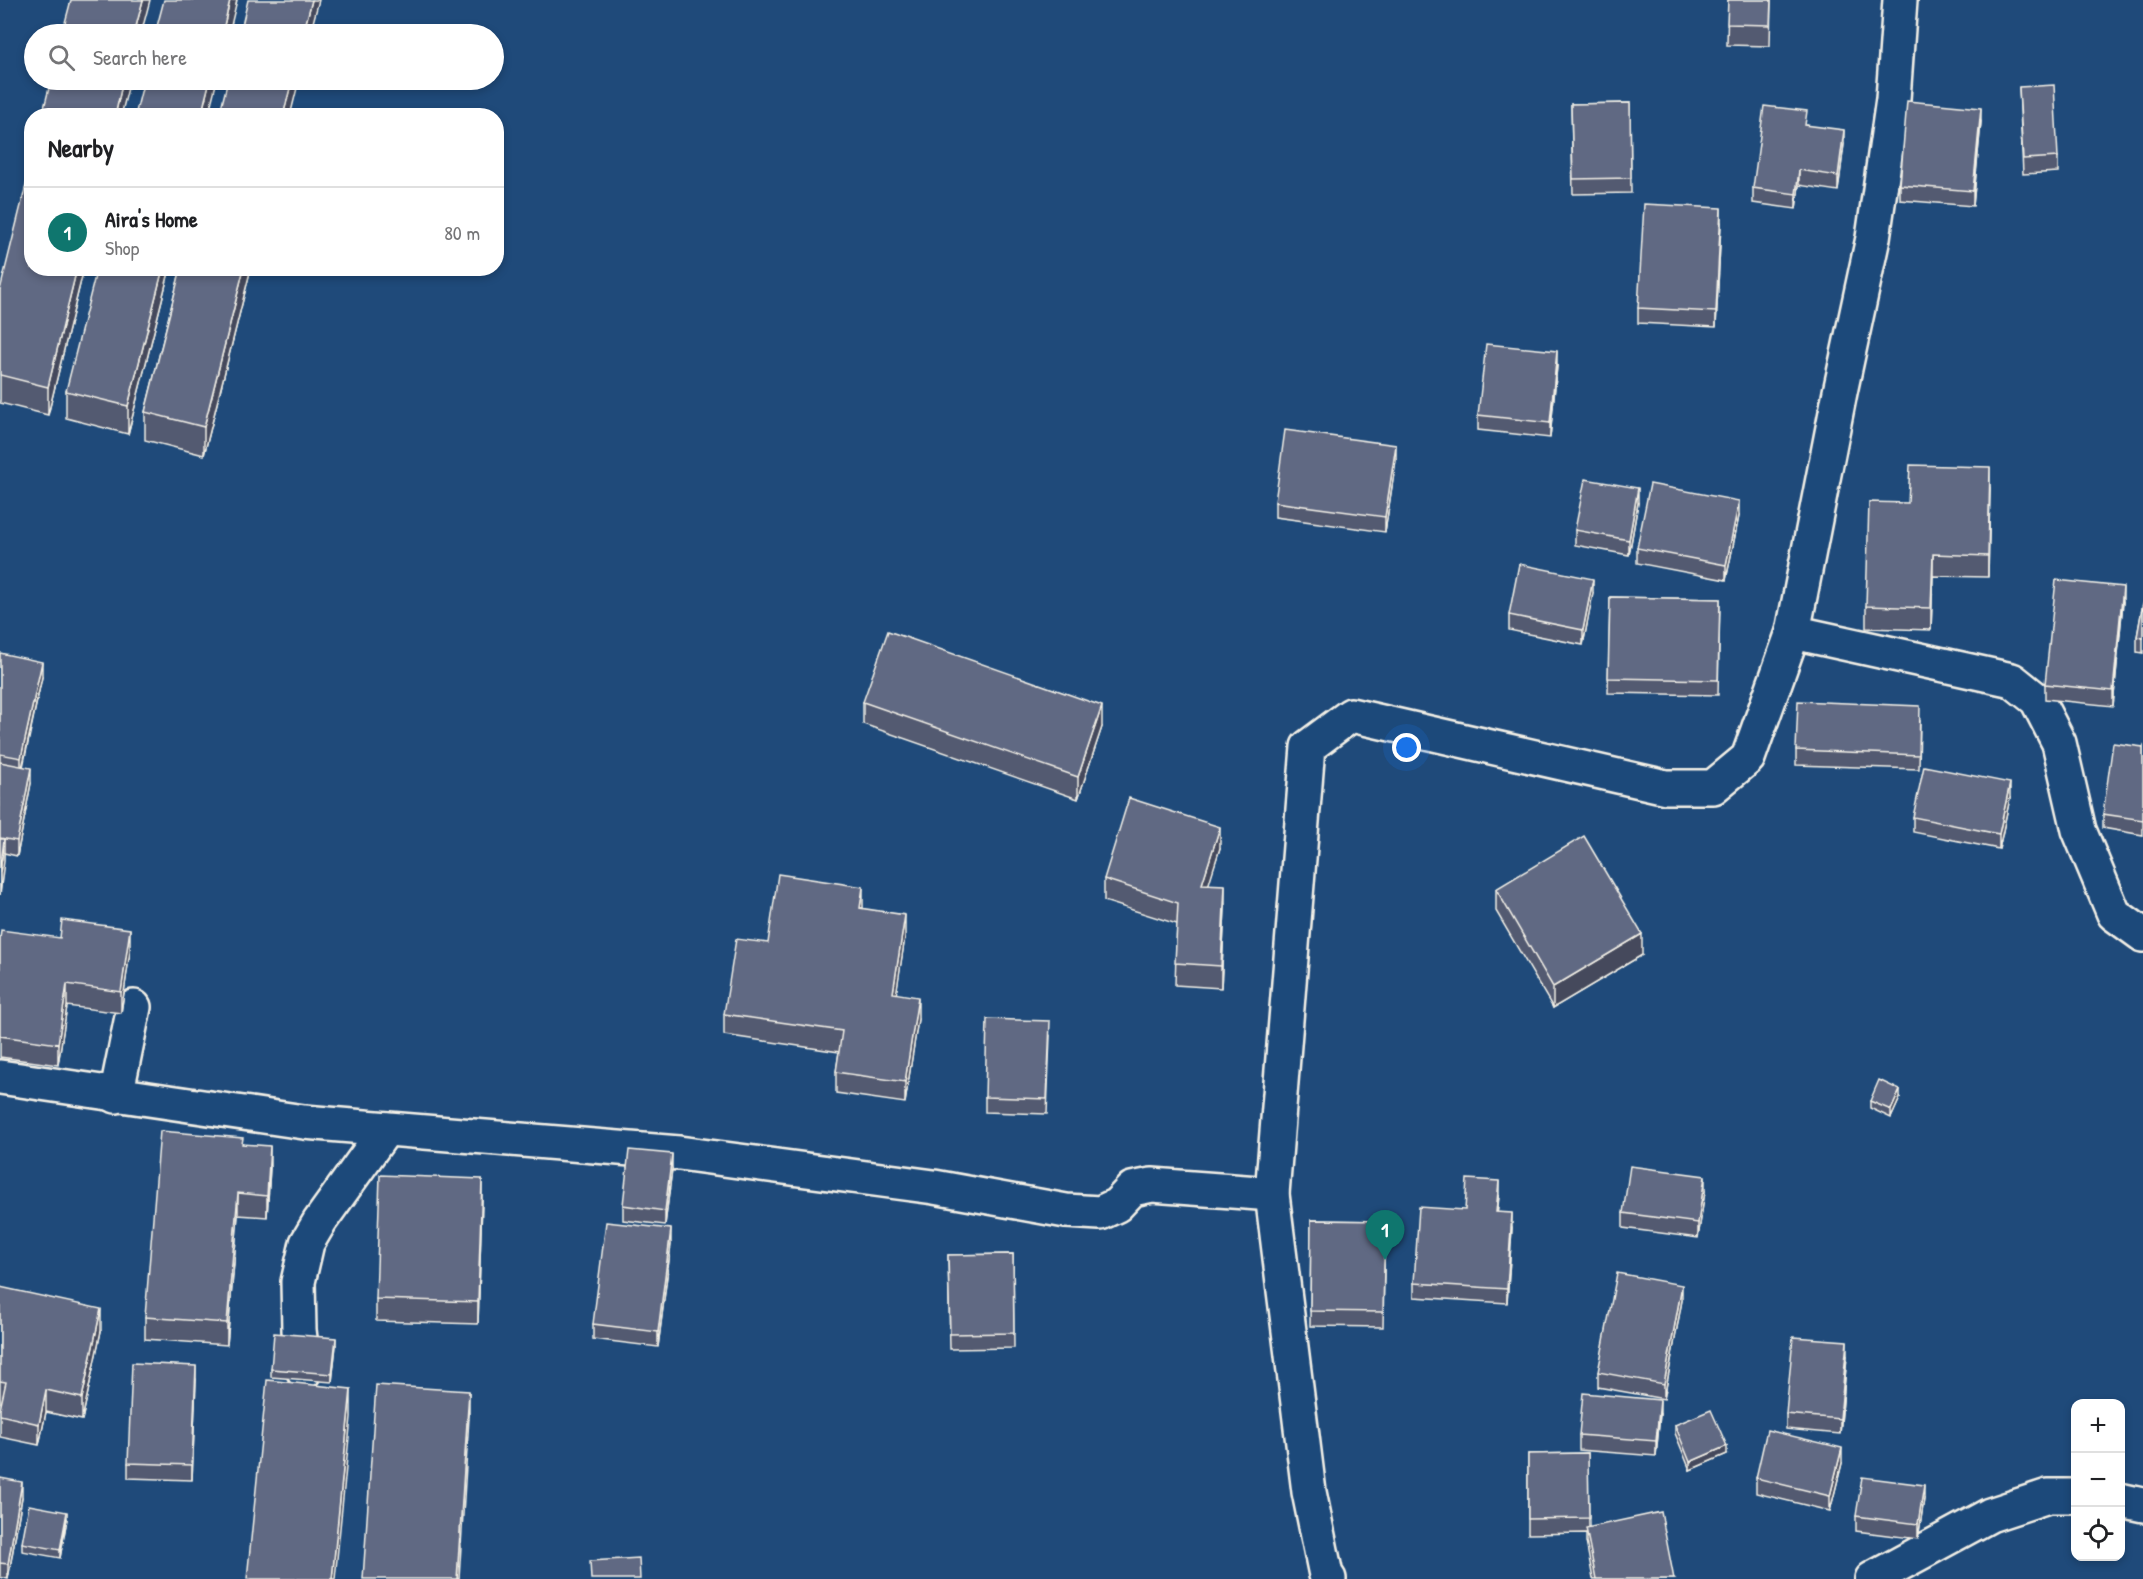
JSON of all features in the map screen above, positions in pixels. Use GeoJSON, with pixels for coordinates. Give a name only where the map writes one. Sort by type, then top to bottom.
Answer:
{"type":"FeatureCollection","features":[{"type":"Feature","properties":{"kind":"street"},"geometry":{"type":"LineString","coordinates":[[1329,1579],[1326,1575],[1309,1492],[1272,1194],[1308,747],[1351,715],[1666,787],[1713,788],[1748,758],[1793,632],[1873,238],[1893,99],[1900,0]]}},
{"type":"Feature","properties":{"kind":"street"},"geometry":{"type":"LineString","coordinates":[[1793,632],[2012,680],[2037,700],[2059,743],[2079,830],[2114,914],[2143,935]]}},
{"type":"Feature","properties":{"kind":"street"},"geometry":{"type":"LineString","coordinates":[[116,1096],[134,1007]]}},
{"type":"Feature","properties":{"kind":"street"},"geometry":{"type":"LineString","coordinates":[[0,1077],[116,1096],[304,1122],[679,1153],[934,1187],[1066,1211],[1100,1213],[1117,1205],[1132,1189],[1152,1185],[1272,1194]]}},
{"type":"Feature","properties":{"kind":"street"},"geometry":{"type":"LineString","coordinates":[[304,1372],[299,1330],[298,1282],[307,1243],[320,1221],[386,1129]]}},
{"type":"Feature","properties":{"kind":"street"},"geometry":{"type":"LineString","coordinates":[[1872,1579],[1990,1515],[2048,1496],[2071,1496]]}},
{"type":"Feature","properties":{"kind":"street"},"geometry":{"type":"LineString","coordinates":[[2125,1501],[2143,1505]]}},
{"type":"Feature","properties":{"kind":"building"},"geometry":{"type":"Polygon","coordinates":[[[71,0],[143,0],[137,24],[65,24],[71,0]]]}},
{"type":"Feature","properties":{"kind":"building"},"geometry":{"type":"Polygon","coordinates":[[[164,0],[230,0],[224,24],[158,24],[164,0]]]}},
{"type":"Feature","properties":{"kind":"building"},"geometry":{"type":"Polygon","coordinates":[[[248,0],[312,0],[306,24],[242,24],[248,0]]]}},
{"type":"Feature","properties":{"kind":"building"},"geometry":{"type":"Polygon","coordinates":[[[1728,0],[1771,0],[1770,25],[1727,24],[1728,0]]]}},
{"type":"Feature","properties":{"kind":"building"},"geometry":{"type":"Polygon","coordinates":[[[2054,85],[2058,157],[2023,159],[2019,87],[2054,85]]]}},
{"type":"Feature","properties":{"kind":"building"},"geometry":{"type":"Polygon","coordinates":[[[48,90],[121,90],[117,108],[44,108],[48,90]]]}},
{"type":"Feature","properties":{"kind":"building"},"geometry":{"type":"Polygon","coordinates":[[[142,90],[208,90],[203,108],[137,108],[142,90]]]}},
{"type":"Feature","properties":{"kind":"building"},"geometry":{"type":"Polygon","coordinates":[[[226,90],[290,90],[285,108],[221,108],[226,90]]]}},
{"type":"Feature","properties":{"kind":"building"},"geometry":{"type":"Polygon","coordinates":[[[1907,101],[1981,108],[1973,191],[1900,185],[1907,101]]]}},
{"type":"Feature","properties":{"kind":"building"},"geometry":{"type":"Polygon","coordinates":[[[1630,103],[1631,178],[1573,179],[1571,104],[1630,103]]]}},
{"type":"Feature","properties":{"kind":"building"},"geometry":{"type":"Polygon","coordinates":[[[1764,106],[1807,111],[1805,125],[1844,130],[1838,176],[1799,170],[1796,194],[1753,188],[1764,106]]]}},
{"type":"Feature","properties":{"kind":"building"},"geometry":{"type":"Polygon","coordinates":[[[24,193],[24,276],[75,276],[48,387],[0,375],[0,290],[24,193]]]}},
{"type":"Feature","properties":{"kind":"building"},"geometry":{"type":"Polygon","coordinates":[[[1644,204],[1721,208],[1716,312],[1638,308],[1644,204]]]}},
{"type":"Feature","properties":{"kind":"building"},"geometry":{"type":"Polygon","coordinates":[[[95,276],[161,276],[128,406],[66,391],[95,276]]]}},
{"type":"Feature","properties":{"kind":"building"},"geometry":{"type":"Polygon","coordinates":[[[179,276],[242,276],[204,427],[145,412],[179,276]]]}},
{"type":"Feature","properties":{"kind":"building"},"geometry":{"type":"Polygon","coordinates":[[[1486,344],[1557,351],[1550,423],[1478,415],[1486,344]]]}},
{"type":"Feature","properties":{"kind":"building"},"geometry":{"type":"Polygon","coordinates":[[[1285,430],[1396,445],[1385,517],[1275,502],[1285,430]]]}},
{"type":"Feature","properties":{"kind":"building"},"geometry":{"type":"Polygon","coordinates":[[[1910,465],[1990,467],[1988,556],[1933,554],[1931,608],[1866,606],[1869,502],[1908,503],[1910,465]]]}},
{"type":"Feature","properties":{"kind":"building"},"geometry":{"type":"Polygon","coordinates":[[[1585,479],[1638,488],[1629,540],[1575,530],[1585,479]]]}},
{"type":"Feature","properties":{"kind":"building"},"geometry":{"type":"Polygon","coordinates":[[[1650,484],[1739,501],[1726,565],[1637,548],[1650,484]]]}},
{"type":"Feature","properties":{"kind":"building"},"geometry":{"type":"Polygon","coordinates":[[[1519,564],[1593,579],[1583,630],[1509,615],[1519,564]]]}},
{"type":"Feature","properties":{"kind":"building"},"geometry":{"type":"Polygon","coordinates":[[[2056,580],[2123,587],[2113,691],[2045,684],[2056,580]]]}},
{"type":"Feature","properties":{"kind":"building"},"geometry":{"type":"Polygon","coordinates":[[[1610,597],[1720,599],[1718,680],[1608,678],[1610,597]]]}},
{"type":"Feature","properties":{"kind":"building"},"geometry":{"type":"Polygon","coordinates":[[[2143,603],[2143,638],[2137,637],[2143,603]]]}},
{"type":"Feature","properties":{"kind":"building"},"geometry":{"type":"Polygon","coordinates":[[[888,631],[1102,706],[1078,777],[863,702],[888,631]]]}},
{"type":"Feature","properties":{"kind":"building"},"geometry":{"type":"Polygon","coordinates":[[[0,653],[42,662],[21,758],[0,754],[0,653]]]}},
{"type":"Feature","properties":{"kind":"building"},"geometry":{"type":"Polygon","coordinates":[[[1798,701],[1920,706],[1919,755],[1796,750],[1798,701]]]}},
{"type":"Feature","properties":{"kind":"building"},"geometry":{"type":"Polygon","coordinates":[[[2113,743],[2143,747],[2143,820],[2103,814],[2113,743]]]}},
{"type":"Feature","properties":{"kind":"building"},"geometry":{"type":"Polygon","coordinates":[[[0,762],[31,768],[17,841],[0,838],[0,762]]]}},
{"type":"Feature","properties":{"kind":"building"},"geometry":{"type":"Polygon","coordinates":[[[1924,766],[2010,783],[1999,834],[1913,817],[1924,766]]]}},
{"type":"Feature","properties":{"kind":"building"},"geometry":{"type":"Polygon","coordinates":[[[1129,798],[1220,827],[1202,884],[1225,885],[1221,966],[1175,963],[1178,903],[1104,879],[1129,798]]]}},
{"type":"Feature","properties":{"kind":"building"},"geometry":{"type":"Polygon","coordinates":[[[1584,836],[1642,934],[1553,987],[1496,889],[1584,836]]]}},
{"type":"Feature","properties":{"kind":"building"},"geometry":{"type":"Polygon","coordinates":[[[0,839],[4,839],[0,873],[0,839]]]}},
{"type":"Feature","properties":{"kind":"building"},"geometry":{"type":"Polygon","coordinates":[[[778,874],[863,887],[860,908],[905,915],[893,993],[918,997],[905,1082],[836,1072],[842,1031],[724,1014],[736,939],[768,943],[778,874]]]}},
{"type":"Feature","properties":{"kind":"building"},"geometry":{"type":"Polygon","coordinates":[[[62,920],[130,929],[121,992],[67,984],[58,1044],[0,1036],[1,930],[60,938],[62,920]]]}},
{"type":"Feature","properties":{"kind":"building"},"geometry":{"type":"Polygon","coordinates":[[[987,1019],[1050,1021],[1047,1099],[985,1097],[987,1019]]]}},
{"type":"Feature","properties":{"kind":"building"},"geometry":{"type":"Polygon","coordinates":[[[1879,1080],[1900,1090],[1891,1110],[1870,1101],[1879,1080]]]}},
{"type":"Feature","properties":{"kind":"building"},"geometry":{"type":"Polygon","coordinates":[[[160,1131],[243,1138],[242,1144],[270,1146],[267,1196],[238,1193],[227,1323],[145,1317],[160,1131]]]}},
{"type":"Feature","properties":{"kind":"building"},"geometry":{"type":"Polygon","coordinates":[[[629,1150],[672,1154],[665,1211],[623,1205],[629,1150]]]}},
{"type":"Feature","properties":{"kind":"building"},"geometry":{"type":"Polygon","coordinates":[[[1630,1166],[1705,1176],[1698,1223],[1623,1213],[1630,1166]]]}},
{"type":"Feature","properties":{"kind":"building"},"geometry":{"type":"Polygon","coordinates":[[[380,1175],[482,1179],[478,1302],[376,1299],[380,1175]]]}},
{"type":"Feature","properties":{"kind":"building"},"geometry":{"type":"Polygon","coordinates":[[[1467,1179],[1499,1181],[1496,1212],[1512,1213],[1507,1289],[1414,1283],[1419,1207],[1465,1210],[1467,1179]]]}},
{"type":"Feature","properties":{"kind":"building"},"geometry":{"type":"Polygon","coordinates":[[[1311,1220],[1385,1221],[1383,1312],[1310,1311],[1311,1220]]]}},
{"type":"Feature","properties":{"kind":"building"},"geometry":{"type":"Polygon","coordinates":[[[606,1222],[671,1229],[658,1332],[593,1324],[606,1222]]]}},
{"type":"Feature","properties":{"kind":"building"},"geometry":{"type":"Polygon","coordinates":[[[1013,1254],[1014,1333],[950,1334],[948,1255],[1013,1254]]]}},
{"type":"Feature","properties":{"kind":"building"},"geometry":{"type":"Polygon","coordinates":[[[1617,1273],[1682,1285],[1664,1384],[1598,1372],[1617,1273]]]}},
{"type":"Feature","properties":{"kind":"building"},"geometry":{"type":"Polygon","coordinates":[[[0,1287],[101,1309],[82,1398],[46,1390],[39,1424],[0,1415],[6,1382],[0,1381],[0,1287]]]}},
{"type":"Feature","properties":{"kind":"building"},"geometry":{"type":"Polygon","coordinates":[[[274,1333],[336,1338],[332,1374],[271,1369],[274,1333]]]}},
{"type":"Feature","properties":{"kind":"building"},"geometry":{"type":"Polygon","coordinates":[[[1793,1337],[1847,1341],[1840,1419],[1786,1414],[1793,1337]]]}},
{"type":"Feature","properties":{"kind":"building"},"geometry":{"type":"Polygon","coordinates":[[[132,1363],[196,1366],[192,1465],[128,1463],[132,1363]]]}},
{"type":"Feature","properties":{"kind":"building"},"geometry":{"type":"Polygon","coordinates":[[[267,1380],[351,1389],[332,1579],[247,1579],[267,1380]]]}},
{"type":"Feature","properties":{"kind":"building"},"geometry":{"type":"Polygon","coordinates":[[[376,1385],[469,1391],[457,1579],[363,1579],[376,1385]]]}},
{"type":"Feature","properties":{"kind":"building"},"geometry":{"type":"Polygon","coordinates":[[[1583,1393],[1660,1400],[1656,1441],[1579,1435],[1583,1393]]]}},
{"type":"Feature","properties":{"kind":"building"},"geometry":{"type":"Polygon","coordinates":[[[1711,1410],[1727,1446],[1690,1462],[1675,1425],[1711,1410]]]}},
{"type":"Feature","properties":{"kind":"building"},"geometry":{"type":"Polygon","coordinates":[[[1767,1430],[1842,1448],[1830,1496],[1756,1478],[1767,1430]]]}},
{"type":"Feature","properties":{"kind":"building"},"geometry":{"type":"Polygon","coordinates":[[[1588,1453],[1589,1518],[1528,1519],[1528,1454],[1588,1453]]]}},
{"type":"Feature","properties":{"kind":"building"},"geometry":{"type":"Polygon","coordinates":[[[1862,1477],[1924,1485],[1918,1524],[1856,1516],[1862,1477]]]}},
{"type":"Feature","properties":{"kind":"building"},"geometry":{"type":"Polygon","coordinates":[[[0,1478],[22,1482],[8,1564],[0,1563],[0,1478]]]}},
{"type":"Feature","properties":{"kind":"building"},"geometry":{"type":"Polygon","coordinates":[[[29,1505],[67,1512],[60,1550],[22,1543],[29,1505]]]}},
{"type":"Feature","properties":{"kind":"building"},"geometry":{"type":"Polygon","coordinates":[[[1661,1512],[1674,1579],[1596,1579],[1586,1528],[1661,1512]]]}},
{"type":"Feature","properties":{"kind":"building"},"geometry":{"type":"Polygon","coordinates":[[[639,1558],[640,1579],[591,1579],[590,1561],[639,1558]]]}},
{"type":"Feature","properties":{"kind":"place","name":"Aira's Home"},"geometry":{"type":"Point","coordinates":[1385,1260]}}]}
